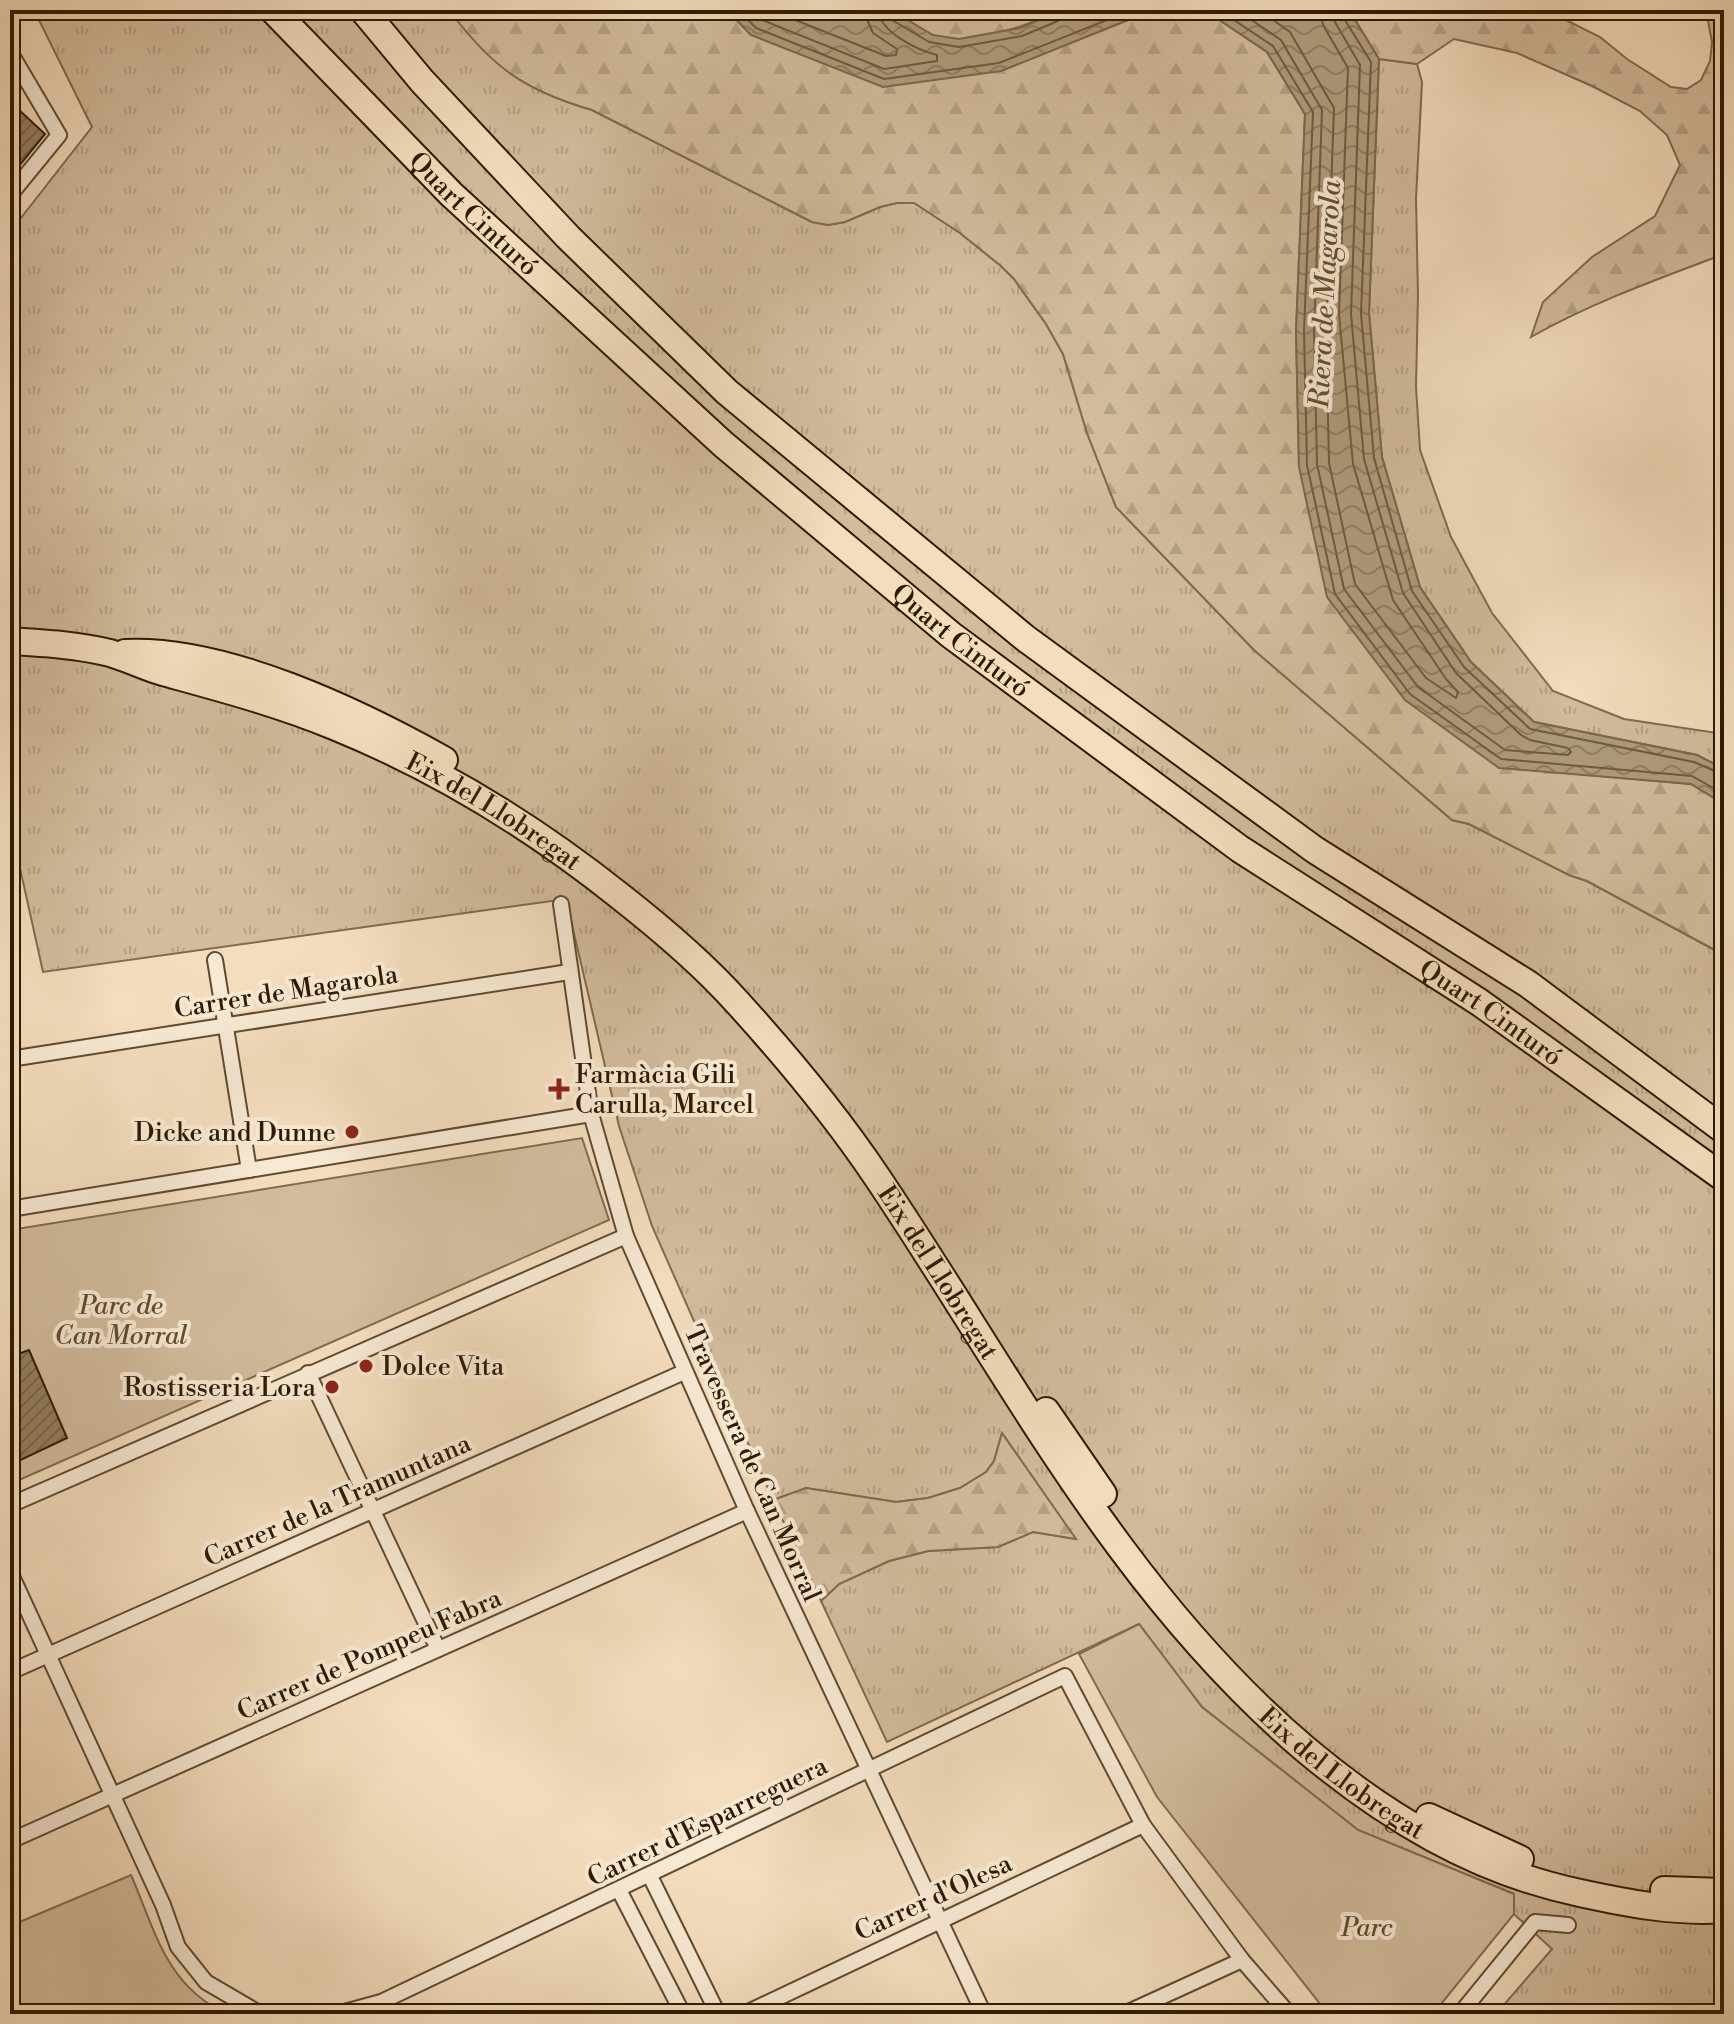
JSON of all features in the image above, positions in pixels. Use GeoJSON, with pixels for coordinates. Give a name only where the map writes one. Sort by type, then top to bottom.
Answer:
{"type":"FeatureCollection","features":[{"type":"Feature","properties":{"kind":"highway","name":"Quart Cinturó"},"geometry":{"type":"LineString","coordinates":[[273,10],[451,194],[723,444],[951,635],[1240,849],[1479,1002],[1724,1178]]}},
{"type":"Feature","properties":{"kind":"highway","name":"Quart Cinturó"},"geometry":{"type":"LineString","coordinates":[[363,10],[422,81],[568,237],[727,392],[1025,638],[1315,850],[1528,984],[1724,1130]]}},
{"type":"Feature","properties":{"kind":"highway","name":"Eix del Llobregat"},"geometry":{"type":"LineString","coordinates":[[10,641],[48,643],[111,653],[155,651],[234,668],[378,723],[514,798],[650,896],[707,948],[774,1021],[835,1095],[905,1194],[1017,1369],[1132,1537],[1205,1630],[1283,1712],[1332,1752],[1437,1822],[1514,1857],[1559,1872],[1639,1889],[1724,1892]]}},
{"type":"Feature","properties":{"kind":"highway","name":"Eix del Llobregat"},"geometry":{"type":"LineString","coordinates":[[111,653],[156,671],[231,689],[333,726],[482,797],[572,857],[687,949],[771,1040],[875,1174],[1059,1463],[1180,1625],[1258,1708],[1355,1791],[1418,1832],[1469,1858],[1545,1886],[1617,1901],[1706,1911],[1724,1909]]}},
{"type":"Feature","properties":{"kind":"street"},"geometry":{"type":"LineString","coordinates":[[10,52],[59,135],[10,195]]}},
{"type":"Feature","properties":{"kind":"street","name":"Travessera de Can Morral"},"geometry":{"type":"LineString","coordinates":[[561,904],[591,1114],[626,1236],[747,1511],[984,2014]]}},
{"type":"Feature","properties":{"kind":"street"},"geometry":{"type":"LineString","coordinates":[[215,960],[249,1170]]}},
{"type":"Feature","properties":{"kind":"street","name":"Carrer de Magarola"},"geometry":{"type":"LineString","coordinates":[[10,1059],[569,972]]}},
{"type":"Feature","properties":{"kind":"street"},"geometry":{"type":"LineString","coordinates":[[10,1209],[591,1114]]}},
{"type":"Feature","properties":{"kind":"street"},"geometry":{"type":"LineString","coordinates":[[10,1505],[626,1236]]}},
{"type":"Feature","properties":{"kind":"street","name":"Carrer de la Tramuntana"},"geometry":{"type":"LineString","coordinates":[[10,1672],[684,1372]]}},
{"type":"Feature","properties":{"kind":"street"},"geometry":{"type":"LineString","coordinates":[[308,1373],[438,1649]]}},
{"type":"Feature","properties":{"kind":"street","name":"Carrer de Pompeu Fabra"},"geometry":{"type":"LineString","coordinates":[[10,1841],[747,1511]]}},
{"type":"Feature","properties":{"kind":"street"},"geometry":{"type":"LineString","coordinates":[[10,1572],[163,1905],[178,1947],[206,1982],[259,2013],[268,2014]]}},
{"type":"Feature","properties":{"kind":"street","name":"Carrer d'Esparreguera"},"geometry":{"type":"LineString","coordinates":[[337,2014],[369,2010],[1065,1676],[1143,1825]]}},
{"type":"Feature","properties":{"kind":"street"},"geometry":{"type":"LineString","coordinates":[[1143,1825],[1242,1960],[1289,2014]]}},
{"type":"Feature","properties":{"kind":"street","name":"Carrer d'Olesa"},"geometry":{"type":"LineString","coordinates":[[744,2014],[1143,1825]]}},
{"type":"Feature","properties":{"kind":"street"},"geometry":{"type":"LineString","coordinates":[[650,1876],[718,2014]]}},
{"type":"Feature","properties":{"kind":"street"},"geometry":{"type":"LineString","coordinates":[[619,1890],[683,2014]]}},
{"type":"Feature","properties":{"kind":"street"},"geometry":{"type":"LineString","coordinates":[[1460,2014],[1535,1922],[1568,1925]]}},
{"type":"Feature","properties":{"kind":"street"},"geometry":{"type":"LineString","coordinates":[[1124,2014],[1242,1960]]}},
{"type":"Feature","properties":{"kind":"green space"},"geometry":{"type":"Polygon","coordinates":[[[34,10],[449,10],[495,61],[528,84],[592,110],[812,222],[828,225],[845,222],[880,207],[915,203],[960,233],[1014,279],[1063,354],[1087,433],[1116,507],[1254,650],[1452,820],[1469,824],[1569,875],[1587,881],[1724,955],[1724,1933],[1715,1934],[1724,1962],[1724,2014],[1496,2014],[1552,1949],[1514,1914],[1514,1894],[1358,1830],[1202,1707],[1139,1624],[887,1742],[821,1601],[839,1584],[889,1561],[928,1551],[998,1547],[1033,1532],[1075,1539],[1002,1433],[994,1461],[986,1472],[960,1488],[928,1498],[896,1502],[806,1488],[773,1500],[652,1226],[619,1126],[566,899],[43,972],[10,823],[10,232],[92,127],[34,10]]]}},
{"type":"Feature","properties":{"kind":"green space"},"geometry":{"type":"Polygon","coordinates":[[[449,10],[727,10],[751,35],[1001,71],[1138,16],[1206,11],[1267,52],[1305,114],[1296,331],[1299,467],[1499,767],[1691,784],[1724,804],[1724,955],[1587,881],[1569,875],[1469,824],[1452,820],[1254,650],[1116,507],[1087,433],[1063,354],[1046,324],[1014,279],[960,233],[914,203],[880,207],[845,222],[828,225],[812,222],[592,110],[528,85],[480,47],[449,10]]]}},
{"type":"Feature","properties":{"kind":"green space"},"geometry":{"type":"Polygon","coordinates":[[[891,10],[1063,10],[1000,33],[949,39],[934,36],[891,10]]]}},
{"type":"Feature","properties":{"kind":"green space"},"geometry":{"type":"Polygon","coordinates":[[[1349,10],[1546,10],[1600,37],[1627,59],[1671,87],[1687,89],[1701,80],[1710,61],[1712,42],[1706,10],[1724,10],[1724,254],[1602,302],[1531,337],[1543,302],[1592,257],[1655,216],[1680,165],[1667,135],[1640,111],[1517,53],[1454,39],[1417,64],[1379,59],[1349,10]]]}},
{"type":"Feature","properties":{"kind":"green space"},"geometry":{"type":"Polygon","coordinates":[[[1379,59],[1417,64],[1422,82],[1416,199],[1416,387],[1420,450],[1451,537],[1492,613],[1553,691],[1624,719],[1724,734],[1724,769],[1697,755],[1534,722],[1471,662],[1420,587],[1382,457],[1369,313],[1379,59]]]}},
{"type":"Feature","properties":{"kind":"green space","name":"Parc de Can Morral"},"geometry":{"type":"Polygon","coordinates":[[[582,1138],[609,1220],[10,1484],[10,1230],[582,1138]]]}},
{"type":"Feature","properties":{"kind":"green space"},"geometry":{"type":"Polygon","coordinates":[[[1002,1433],[1076,1539],[1033,1532],[998,1547],[928,1551],[889,1561],[839,1584],[821,1601],[773,1500],[806,1488],[896,1502],[928,1498],[960,1488],[986,1472],[994,1461],[1002,1433]]]}},
{"type":"Feature","properties":{"kind":"green space","name":"Parc"},"geometry":{"type":"Polygon","coordinates":[[[1139,1624],[1202,1707],[1358,1830],[1514,1894],[1514,1914],[1433,2014],[1328,2014],[1157,1797],[1079,1654],[1139,1624]]]}},
{"type":"Feature","properties":{"kind":"green space"},"geometry":{"type":"Polygon","coordinates":[[[131,1875],[156,1936],[176,1972],[206,2002],[227,2014],[10,2014],[10,1926],[131,1875]]]}},
{"type":"Feature","properties":{"kind":"water","name":"Riera de Magarola"},"geometry":{"type":"Polygon","coordinates":[[[727,10],[891,10],[933,35],[959,39],[1020,28],[1063,10],[1349,10],[1379,59],[1369,313],[1382,457],[1420,587],[1471,662],[1534,722],[1697,755],[1724,769],[1724,804],[1691,784],[1499,768],[1405,700],[1327,597],[1299,467],[1296,331],[1305,114],[1267,52],[1206,11],[1138,16],[1001,71],[883,87],[751,35],[727,10]]]}},
{"type":"Feature","properties":{"kind":"building"},"geometry":{"type":"Polygon","coordinates":[[[18,109],[45,134],[10,177],[10,118],[18,109]]]}},
{"type":"Feature","properties":{"kind":"building"},"geometry":{"type":"Polygon","coordinates":[[[29,1350],[67,1438],[10,1465],[10,1357],[29,1350]]]}},
{"type":"Feature","properties":{"kind":"place","name":"Farmàcia Gili Carulla, Marcel"},"geometry":{"type":"Point","coordinates":[559,1089]}},
{"type":"Feature","properties":{"kind":"place","name":"Dicke and Dunne"},"geometry":{"type":"Point","coordinates":[352,1132]}},
{"type":"Feature","properties":{"kind":"place","name":"Dolce Vita"},"geometry":{"type":"Point","coordinates":[366,1366]}},
{"type":"Feature","properties":{"kind":"place","name":"Rostisseria Lora"},"geometry":{"type":"Point","coordinates":[332,1387]}}]}
